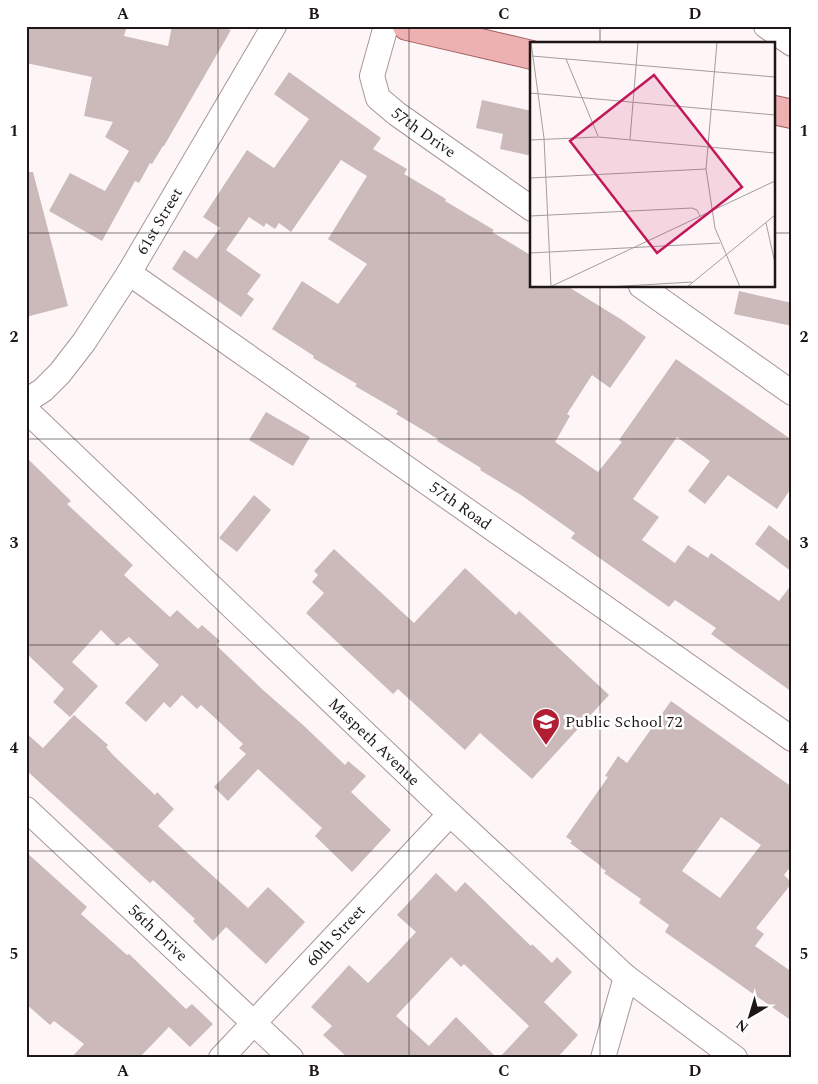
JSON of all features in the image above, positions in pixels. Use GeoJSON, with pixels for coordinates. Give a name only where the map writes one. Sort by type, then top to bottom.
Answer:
{"type":"FeatureCollection","features":[{"type":"Feature","properties":{"kind":"main road"},"geometry":{"type":"LineString","coordinates":[[407,26],[530,54]]}},
{"type":"Feature","properties":{"kind":"main road"},"geometry":{"type":"LineString","coordinates":[[776,110],[792,114]]}},
{"type":"Feature","properties":{"kind":"street","name":"61st Street"},"geometry":{"type":"LineString","coordinates":[[26,401],[43,390],[60,373],[84,342],[129,273],[274,26]]}},
{"type":"Feature","properties":{"kind":"street","name":"57th Drive"},"geometry":{"type":"LineString","coordinates":[[386,26],[372,76],[378,98],[397,114],[530,208]]}},
{"type":"Feature","properties":{"kind":"street","name":"57th Road"},"geometry":{"type":"LineString","coordinates":[[129,273],[792,739]]}},
{"type":"Feature","properties":{"kind":"street"},"geometry":{"type":"LineString","coordinates":[[644,288],[792,392]]}},
{"type":"Feature","properties":{"kind":"street","name":"Maspeth Avenue"},"geometry":{"type":"LineString","coordinates":[[26,410],[450,814],[626,977],[735,1058]]}},
{"type":"Feature","properties":{"kind":"street","name":"56th Drive"},"geometry":{"type":"LineString","coordinates":[[26,809],[291,1058]]}},
{"type":"Feature","properties":{"kind":"street","name":"60th Street"},"geometry":{"type":"LineString","coordinates":[[220,1058],[450,814]]}},
{"type":"Feature","properties":{"kind":"street"},"geometry":{"type":"LineString","coordinates":[[604,1058],[626,977]]}},
{"type":"Feature","properties":{"kind":"building"},"geometry":{"type":"Polygon","coordinates":[[[26,26],[127,26],[124,36],[168,46],[172,26],[217,26],[231,30],[164,146],[152,164],[150,163],[139,183],[135,181],[102,241],[49,211],[70,173],[105,191],[129,151],[105,137],[113,122],[84,116],[92,77],[26,63],[26,26]]]}},
{"type":"Feature","properties":{"kind":"building"},"geometry":{"type":"Polygon","coordinates":[[[289,72],[381,138],[373,149],[407,169],[404,174],[446,199],[445,201],[494,230],[492,232],[530,255],[530,288],[570,288],[646,337],[610,388],[592,375],[567,414],[570,416],[555,442],[598,472],[622,442],[619,440],[676,359],[792,440],[792,487],[777,509],[728,475],[705,504],[688,491],[710,461],[677,437],[633,499],[659,517],[642,540],[675,563],[688,545],[708,558],[711,553],[779,601],[792,584],[792,692],[711,634],[716,628],[675,600],[669,607],[571,538],[575,533],[521,495],[437,441],[438,439],[396,414],[398,411],[355,386],[357,384],[313,358],[314,356],[272,329],[302,281],[338,304],[367,264],[328,239],[367,176],[341,160],[291,232],[279,223],[275,229],[266,223],[264,227],[249,217],[226,250],[261,275],[247,294],[254,299],[241,317],[172,269],[184,250],[197,259],[220,228],[203,217],[247,150],[274,168],[309,119],[274,94],[289,72]]]}},
{"type":"Feature","properties":{"kind":"building"},"geometry":{"type":"Polygon","coordinates":[[[482,100],[530,111],[530,156],[500,149],[503,134],[476,128],[482,100]]]}},
{"type":"Feature","properties":{"kind":"building"},"geometry":{"type":"Polygon","coordinates":[[[26,172],[33,172],[68,306],[26,317],[26,172]]]}},
{"type":"Feature","properties":{"kind":"building"},"geometry":{"type":"Polygon","coordinates":[[[739,291],[792,303],[792,326],[734,314],[739,291]]]}},
{"type":"Feature","properties":{"kind":"building"},"geometry":{"type":"Polygon","coordinates":[[[266,412],[310,437],[293,466],[249,440],[266,412]]]}},
{"type":"Feature","properties":{"kind":"building"},"geometry":{"type":"Polygon","coordinates":[[[26,457],[71,501],[67,504],[133,565],[124,575],[170,617],[177,610],[198,629],[202,625],[220,641],[216,645],[263,690],[345,765],[348,761],[366,776],[351,792],[391,830],[352,872],[315,836],[322,828],[258,769],[228,801],[214,787],[246,754],[239,748],[243,744],[201,705],[197,709],[182,695],[170,708],[164,702],[146,722],[125,703],[159,665],[129,637],[117,646],[101,630],[72,662],[98,686],[70,717],[53,702],[64,689],[26,653],[26,457]]]}},
{"type":"Feature","properties":{"kind":"building"},"geometry":{"type":"Polygon","coordinates":[[[254,495],[271,510],[237,552],[219,538],[254,495]]]}},
{"type":"Feature","properties":{"kind":"building"},"geometry":{"type":"Polygon","coordinates":[[[769,525],[792,543],[792,572],[755,544],[769,525]]]}},
{"type":"Feature","properties":{"kind":"building"},"geometry":{"type":"Polygon","coordinates":[[[334,549],[414,623],[465,568],[516,615],[519,611],[609,695],[532,779],[480,733],[465,750],[398,689],[393,694],[306,613],[324,593],[312,582],[318,575],[314,571],[334,549]]]}},
{"type":"Feature","properties":{"kind":"building"},"geometry":{"type":"Polygon","coordinates":[[[671,701],[792,787],[792,865],[784,875],[792,883],[756,928],[764,934],[755,946],[792,972],[792,1021],[665,932],[669,925],[639,903],[641,899],[604,873],[606,871],[601,866],[570,843],[572,841],[566,837],[608,777],[605,776],[618,756],[627,763],[671,701]],[[721,817],[682,871],[720,898],[761,845],[721,817]]]}},
{"type":"Feature","properties":{"kind":"building"},"geometry":{"type":"Polygon","coordinates":[[[74,715],[108,745],[106,747],[114,756],[155,795],[157,792],[174,809],[158,826],[248,908],[268,887],[305,922],[266,964],[226,927],[213,941],[193,921],[195,919],[153,880],[150,883],[26,770],[26,733],[43,748],[74,715]]]}},
{"type":"Feature","properties":{"kind":"building"},"geometry":{"type":"Polygon","coordinates":[[[26,852],[87,907],[81,914],[127,955],[129,954],[186,1009],[192,1004],[213,1024],[190,1047],[169,1027],[139,1058],[71,1058],[84,1044],[54,1021],[50,1025],[26,1004],[26,852]]]}},
{"type":"Feature","properties":{"kind":"building"},"geometry":{"type":"Polygon","coordinates":[[[436,873],[456,892],[465,882],[531,946],[532,944],[552,963],[557,957],[572,972],[544,1002],[578,1035],[557,1058],[499,1058],[529,1026],[464,964],[461,967],[451,957],[396,1016],[429,1046],[456,1017],[497,1058],[348,1058],[323,1035],[332,1026],[311,1007],[349,965],[368,983],[393,957],[416,932],[397,915],[436,873]]]}},
{"type":"Feature","properties":{"kind":"place","name":"Public School 72"},"geometry":{"type":"Point","coordinates":[546,746]}}]}
